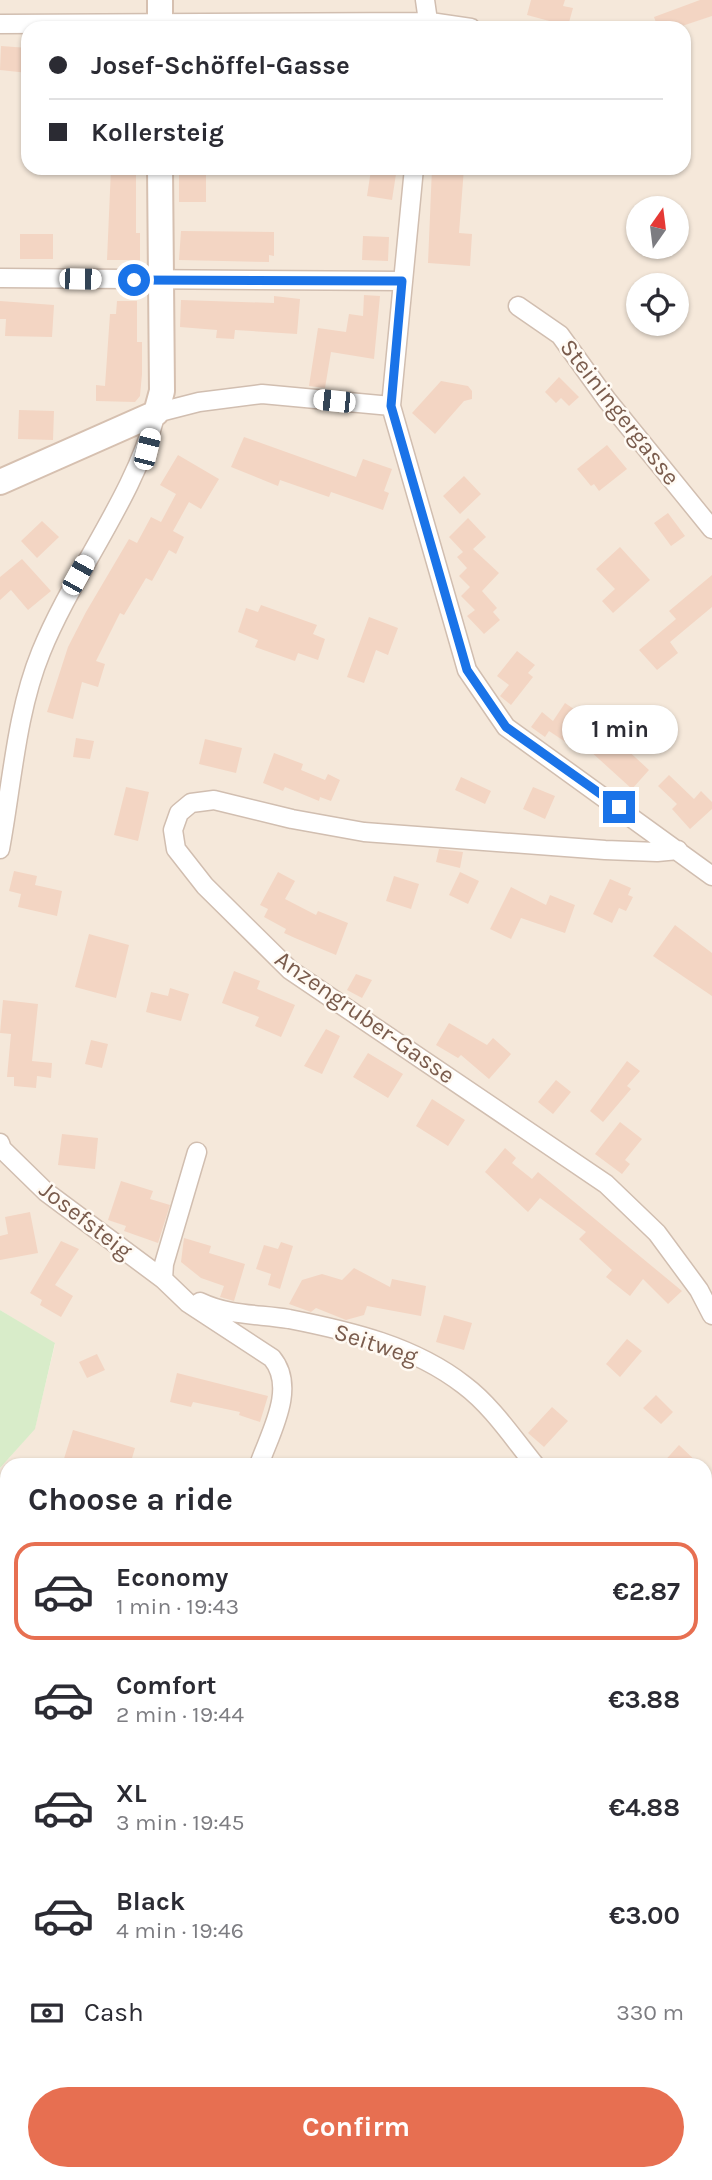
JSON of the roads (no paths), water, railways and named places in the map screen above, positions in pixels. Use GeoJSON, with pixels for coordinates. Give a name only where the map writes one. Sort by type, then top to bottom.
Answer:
{"type":"FeatureCollection","features":[{"type":"Feature","properties":{"kind":"street"},"geometry":{"type":"LineString","coordinates":[[425,0],[428,21]]}},
{"type":"Feature","properties":{"kind":"street"},"geometry":{"type":"LineString","coordinates":[[69,21],[160,17],[294,21]]}},
{"type":"Feature","properties":{"kind":"street"},"geometry":{"type":"LineString","coordinates":[[0,24],[21,23]]}},
{"type":"Feature","properties":{"kind":"street"},"geometry":{"type":"LineString","coordinates":[[0,849],[30,680],[78,575],[147,449],[162,391],[160,175]]}},
{"type":"Feature","properties":{"kind":"street"},"geometry":{"type":"LineString","coordinates":[[413,175],[391,406],[467,670],[506,727],[712,876]]}},
{"type":"Feature","properties":{"kind":"street"},"geometry":{"type":"LineString","coordinates":[[0,278],[402,281]]}},
{"type":"Feature","properties":{"kind":"street","name":"Steiningergasse"},"geometry":{"type":"LineString","coordinates":[[518,306],[560,335],[607,400],[712,529]]}},
{"type":"Feature","properties":{"kind":"street"},"geometry":{"type":"LineString","coordinates":[[0,482],[156,413],[199,402],[261,394],[391,406]]}},
{"type":"Feature","properties":{"kind":"street","name":"Anzengruber-Gasse"},"geometry":{"type":"LineString","coordinates":[[678,850],[605,850],[364,832],[278,816],[214,800],[191,803],[179,813],[173,830],[176,849],[205,886],[290,970],[606,1184],[657,1233],[699,1290],[712,1315]]}},
{"type":"Feature","properties":{"kind":"street","name":"Josefsteig"},"geometry":{"type":"LineString","coordinates":[[0,1143],[2,1149],[46,1192],[178,1292]]}},
{"type":"Feature","properties":{"kind":"street"},"geometry":{"type":"LineString","coordinates":[[163,1279],[163,1264],[197,1152]]}},
{"type":"Feature","properties":{"kind":"street"},"geometry":{"type":"LineString","coordinates":[[178,1292],[188,1303],[272,1358],[282,1370],[283,1392],[261,1458]]}},
{"type":"Feature","properties":{"kind":"street","name":"Seitweg"},"geometry":{"type":"LineString","coordinates":[[178,1292],[219,1311],[289,1319],[402,1348],[438,1366],[465,1386],[489,1408],[530,1458]]}}]}
